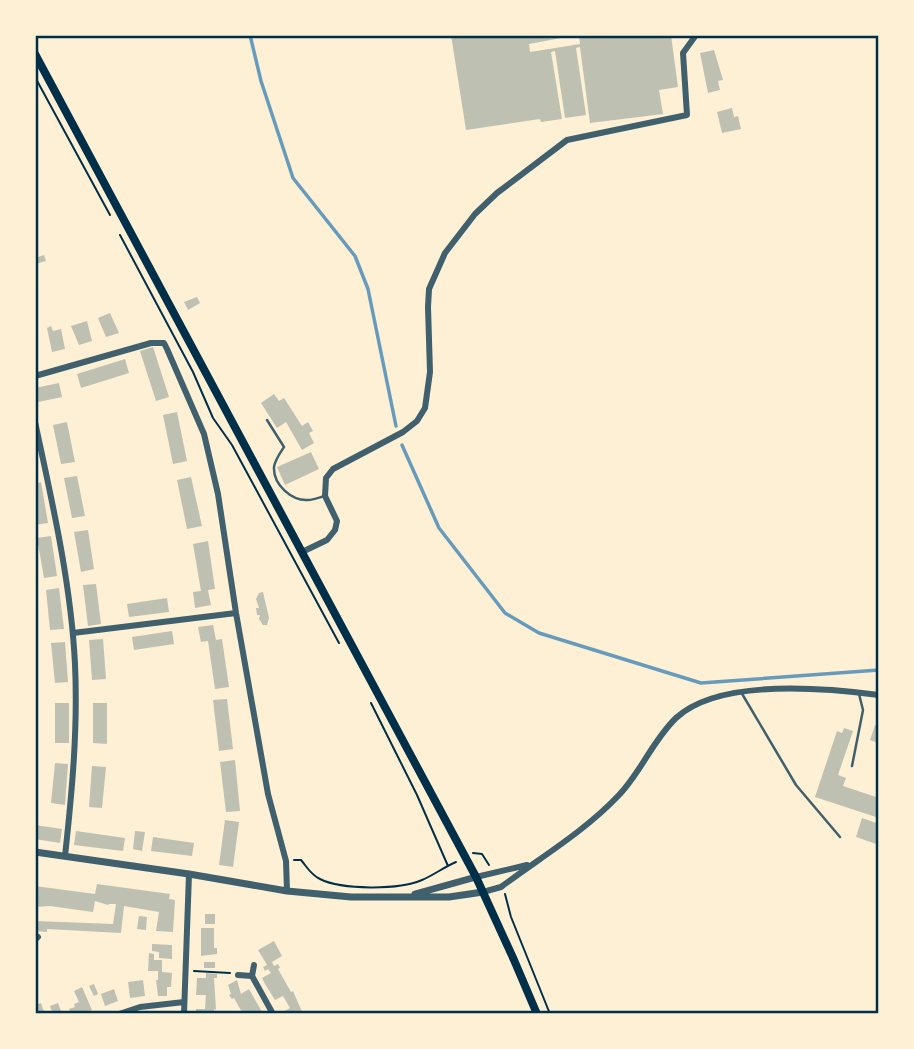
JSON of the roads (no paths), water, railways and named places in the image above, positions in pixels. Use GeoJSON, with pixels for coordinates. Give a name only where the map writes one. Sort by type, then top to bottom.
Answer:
{"type":"FeatureCollection","features":[{"type":"Feature","properties":{"kind":"main road"},"geometry":{"type":"LineString","coordinates":[[35,54],[483,892],[537,1014]]}},
{"type":"Feature","properties":{"kind":"street"},"geometry":{"type":"LineString","coordinates":[[302,552],[327,540],[335,530],[337,521],[325,496],[326,478],[334,469],[403,432],[417,421],[425,408],[430,372],[429,289],[444,253],[457,235],[497,193],[567,140],[687,115],[683,53],[696,35]]}},
{"type":"Feature","properties":{"kind":"street"},"geometry":{"type":"LineString","coordinates":[[35,376],[150,343],[164,344],[184,385],[208,448],[268,794],[286,861],[287,891]]}},
{"type":"Feature","properties":{"kind":"street"},"geometry":{"type":"LineString","coordinates":[[35,422],[63,566],[72,634],[75,753],[65,856]]}},
{"type":"Feature","properties":{"kind":"street"},"geometry":{"type":"LineString","coordinates":[[72,634],[236,613]]}},
{"type":"Feature","properties":{"kind":"street"},"geometry":{"type":"LineString","coordinates":[[35,852],[287,891],[351,897],[449,897],[483,892],[501,887],[578,833],[620,794],[640,771],[675,719],[690,707],[713,698],[741,692],[782,688],[879,695]]}},
{"type":"Feature","properties":{"kind":"street"},"geometry":{"type":"LineString","coordinates":[[404,897],[532,864]]}},
{"type":"Feature","properties":{"kind":"street"},"geometry":{"type":"LineString","coordinates":[[184,1014],[189,874]]}},
{"type":"Feature","properties":{"kind":"street"},"geometry":{"type":"LineString","coordinates":[[254,965],[252,976],[273,1014]]}},
{"type":"Feature","properties":{"kind":"street"},"geometry":{"type":"LineString","coordinates":[[238,975],[252,976]]}},
{"type":"Feature","properties":{"kind":"street"},"geometry":{"type":"LineString","coordinates":[[119,1014],[140,1007],[184,1002]]}},
{"type":"Feature","properties":{"kind":"lane"},"geometry":{"type":"LineString","coordinates":[[267,420],[284,447],[274,466],[275,475],[284,490],[293,498],[308,500],[325,496]]}},
{"type":"Feature","properties":{"kind":"lane"},"geometry":{"type":"LineString","coordinates":[[741,692],[796,785],[840,837]]}},
{"type":"Feature","properties":{"kind":"lane"},"geometry":{"type":"LineString","coordinates":[[852,766],[863,710],[858,693]]}},
{"type":"Feature","properties":{"kind":"waterway"},"geometry":{"type":"LineString","coordinates":[[250,35],[261,81],[293,178],[355,256],[368,289],[396,426]]}},
{"type":"Feature","properties":{"kind":"waterway"},"geometry":{"type":"LineString","coordinates":[[402,445],[439,528],[505,613],[539,633],[701,683],[879,670]]}}]}
